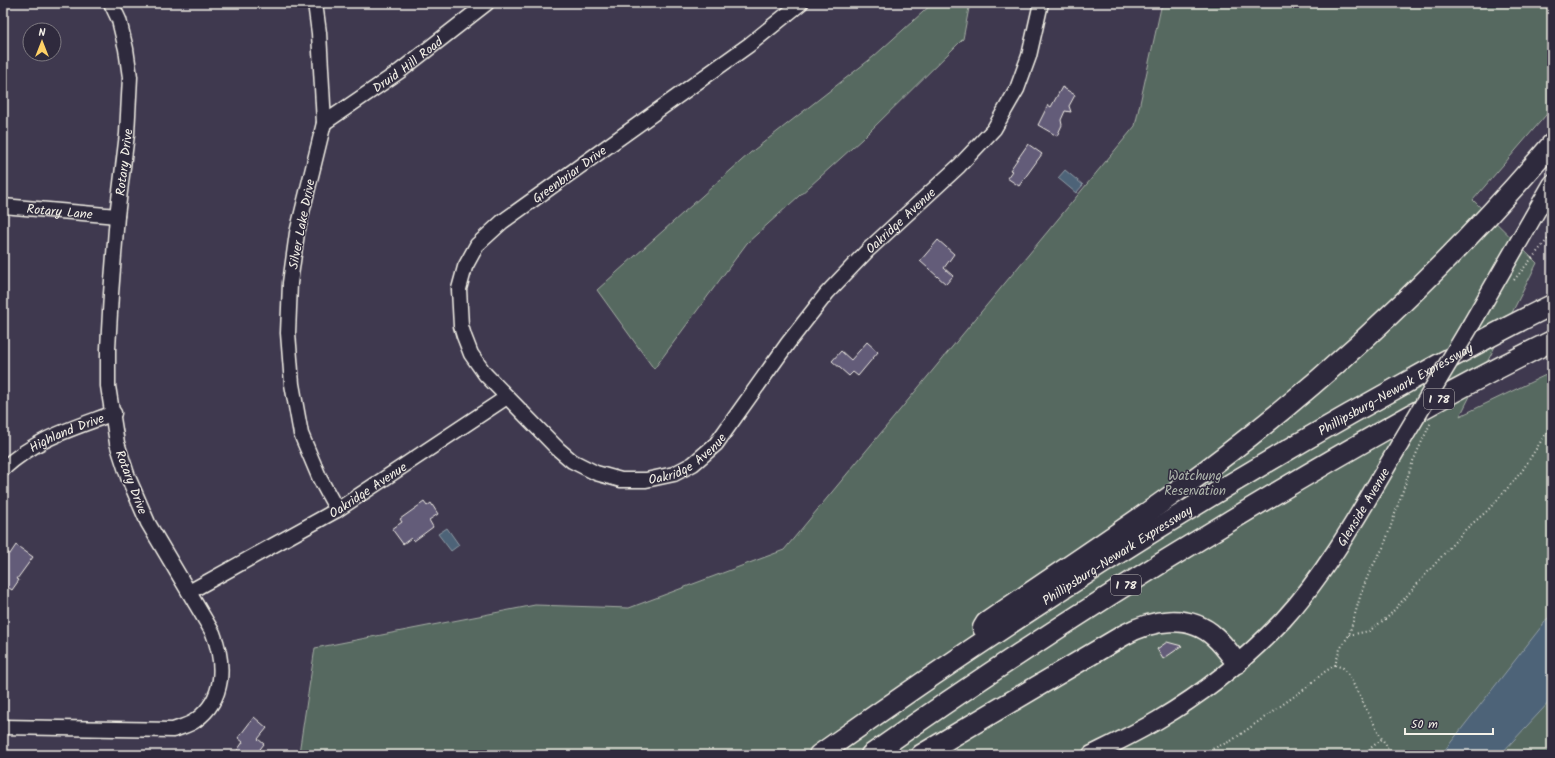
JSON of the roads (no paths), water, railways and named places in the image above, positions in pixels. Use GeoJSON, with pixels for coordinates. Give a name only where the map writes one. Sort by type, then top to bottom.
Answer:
{"type":"FeatureCollection","features":[{"type":"Feature","properties":{"kind":"highway"},"geometry":{"type":"LineString","coordinates":[[973,648],[986,623],[1250,437],[1343,357],[1429,276],[1525,175],[1552,144]]}},
{"type":"Feature","properties":{"kind":"highway","name":"Phillipsburg-Newark Expressway"},"geometry":{"type":"LineString","coordinates":[[819,755],[973,648],[1129,547],[1301,442],[1518,322],[1552,305]]}},
{"type":"Feature","properties":{"kind":"highway","name":"I 78"},"geometry":{"type":"LineString","coordinates":[[871,755],[1029,647],[1144,573],[1327,462],[1483,375],[1552,341]]}},
{"type":"Feature","properties":{"kind":"highway"},"geometry":{"type":"LineString","coordinates":[[921,755],[1124,635],[1141,626],[1151,623],[1175,621],[1201,628],[1214,636],[1237,663]]}},
{"type":"Feature","properties":{"kind":"main road","name":"Glenside Avenue"},"geometry":{"type":"LineString","coordinates":[[1091,755],[1143,728],[1204,690],[1237,663],[1283,619],[1321,570],[1400,444],[1552,184]]}},
{"type":"Feature","properties":{"kind":"street","name":"Rotary Drive"},"geometry":{"type":"LineString","coordinates":[[3,726],[162,731],[174,730],[196,720],[211,704],[219,688],[221,663],[219,649],[213,633],[148,523],[128,477],[117,443],[114,414],[108,386],[108,349],[117,216],[127,134],[130,77],[126,49],[119,20],[111,3]]}},
{"type":"Feature","properties":{"kind":"street","name":"Silver Lake Drive"},"geometry":{"type":"LineString","coordinates":[[314,3],[319,33],[324,123],[297,232],[290,283],[288,334],[292,384],[301,434],[320,479],[337,510]]}},
{"type":"Feature","properties":{"kind":"street","name":"Druid Hill Road"},"geometry":{"type":"LineString","coordinates":[[324,123],[400,71],[487,3]]}},
{"type":"Feature","properties":{"kind":"street","name":"Greenbriar Drive"},"geometry":{"type":"LineString","coordinates":[[507,397],[477,363],[468,346],[461,326],[459,304],[461,278],[477,245],[502,222],[749,45],[801,3]]}},
{"type":"Feature","properties":{"kind":"street","name":"Oakridge Avenue"},"geometry":{"type":"LineString","coordinates":[[188,592],[337,510],[507,397],[558,449],[572,461],[596,473],[621,480],[646,480],[674,474],[693,464],[716,444],[788,343],[827,293],[870,249],[959,166],[994,129],[1017,89],[1029,56],[1041,3]]}},
{"type":"Feature","properties":{"kind":"street","name":"Rotary Lane"},"geometry":{"type":"LineString","coordinates":[[3,206],[117,216]]}},
{"type":"Feature","properties":{"kind":"street","name":"Highland Drive"},"geometry":{"type":"LineString","coordinates":[[3,469],[28,448],[49,437],[114,414]]}},
{"type":"Feature","properties":{"kind":"water"},"geometry":{"type":"Polygon","coordinates":[[[1065,170],[1083,185],[1076,193],[1058,178],[1065,170]]]}},
{"type":"Feature","properties":{"kind":"water"},"geometry":{"type":"Polygon","coordinates":[[[447,528],[459,545],[451,551],[438,534],[447,528]]]}},
{"type":"Feature","properties":{"kind":"water"},"geometry":{"type":"Polygon","coordinates":[[[1552,613],[1552,699],[1500,755],[1441,755],[1552,613]]]}},
{"type":"Feature","properties":{"kind":"park label","name":"Watchung Reservation"},"geometry":{"type":"Point","coordinates":[1195,482]}}]}
